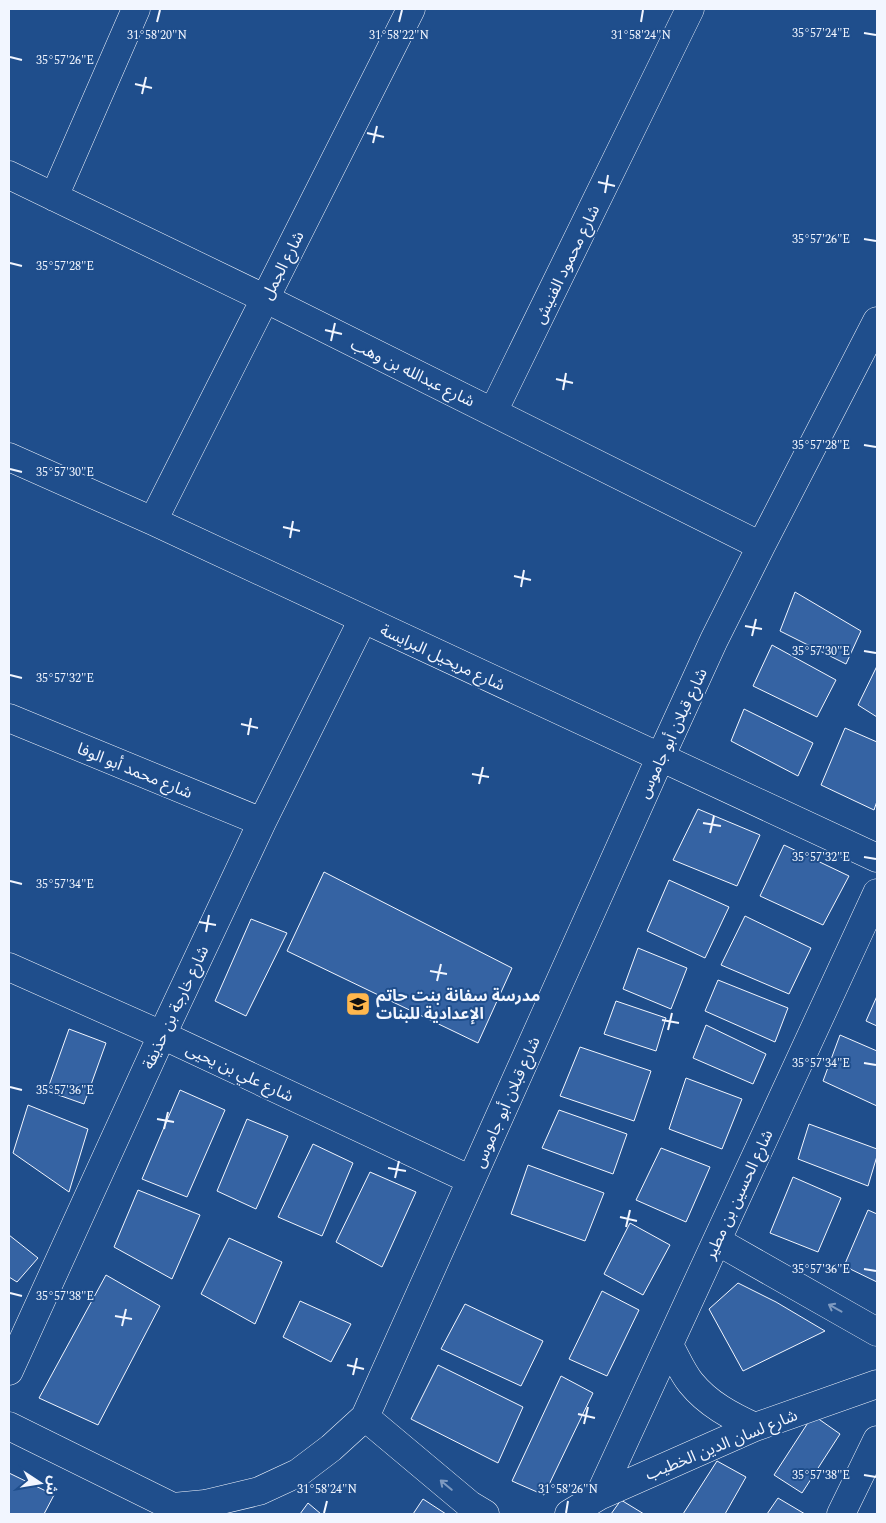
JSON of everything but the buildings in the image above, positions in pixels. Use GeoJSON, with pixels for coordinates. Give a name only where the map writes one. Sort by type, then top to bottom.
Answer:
{"type":"FeatureCollection","features":[{"type":"Feature","properties":{"kind":"street"},"geometry":{"type":"LineString","coordinates":[[54,197],[136,9]]}},
{"type":"Feature","properties":{"kind":"street","name":"شارع الجمل"},"geometry":{"type":"LineString","coordinates":[[153,522],[411,9]]}},
{"type":"Feature","properties":{"kind":"street","name":"شارع محمود الفنيش"},"geometry":{"type":"LineString","coordinates":[[494,412],[690,9]]}},
{"type":"Feature","properties":{"kind":"street","name":"شارع عبدالله بن وهب"},"geometry":{"type":"LineString","coordinates":[[9,175],[266,299],[761,546]]}},
{"type":"Feature","properties":{"kind":"street","name":"شارع قبلان أبو جاموس"},"geometry":{"type":"LineString","coordinates":[[9,1426],[170,1511],[258,1491],[298,1474],[331,1448],[365,1417],[714,640],[877,320]]}},
{"type":"Feature","properties":{"kind":"street","name":"شارع مريحيل البرايسة"},"geometry":{"type":"LineString","coordinates":[[9,457],[877,858]]}},
{"type":"Feature","properties":{"kind":"street","name":"شارع خارجة بن حذيفة"},"geometry":{"type":"LineString","coordinates":[[9,1371],[162,1035],[262,822],[363,620]]}},
{"type":"Feature","properties":{"kind":"street","name":"شارع محمد أبو الوفا"},"geometry":{"type":"LineString","coordinates":[[9,718],[262,822]]}},
{"type":"Feature","properties":{"kind":"street","name":"شارع الحسين بن مطير"},"geometry":{"type":"LineString","coordinates":[[599,1496],[877,892]]}},
{"type":"Feature","properties":{"kind":"street","name":"شارع علي بن يحيى"},"geometry":{"type":"LineString","coordinates":[[9,967],[162,1035],[471,1180]]}},
{"type":"Feature","properties":{"kind":"street"},"geometry":{"type":"LineString","coordinates":[[717,1241],[877,1332]]}},
{"type":"Feature","properties":{"kind":"street"},"geometry":{"type":"LineString","coordinates":[[669,1345],[689,1382],[701,1394],[727,1414],[755,1427]]}},
{"type":"Feature","properties":{"kind":"street","name":"شارع لسان الدين الخطيب"},"geometry":{"type":"LineString","coordinates":[[569,1514],[599,1496],[755,1427],[877,1384]]}},
{"type":"Feature","properties":{"kind":"street"},"geometry":{"type":"LineString","coordinates":[[365,1417],[470,1505],[485,1514]]}},
{"type":"Feature","properties":{"kind":"street"},"geometry":{"type":"LineString","coordinates":[[841,1514],[877,1440]]}},
{"type":"Feature","properties":{"kind":"place","name":"مدرسة سفانة بنت حاتم الإعدادية للبنات"},"geometry":{"type":"Point","coordinates":[358,1004]}}]}
